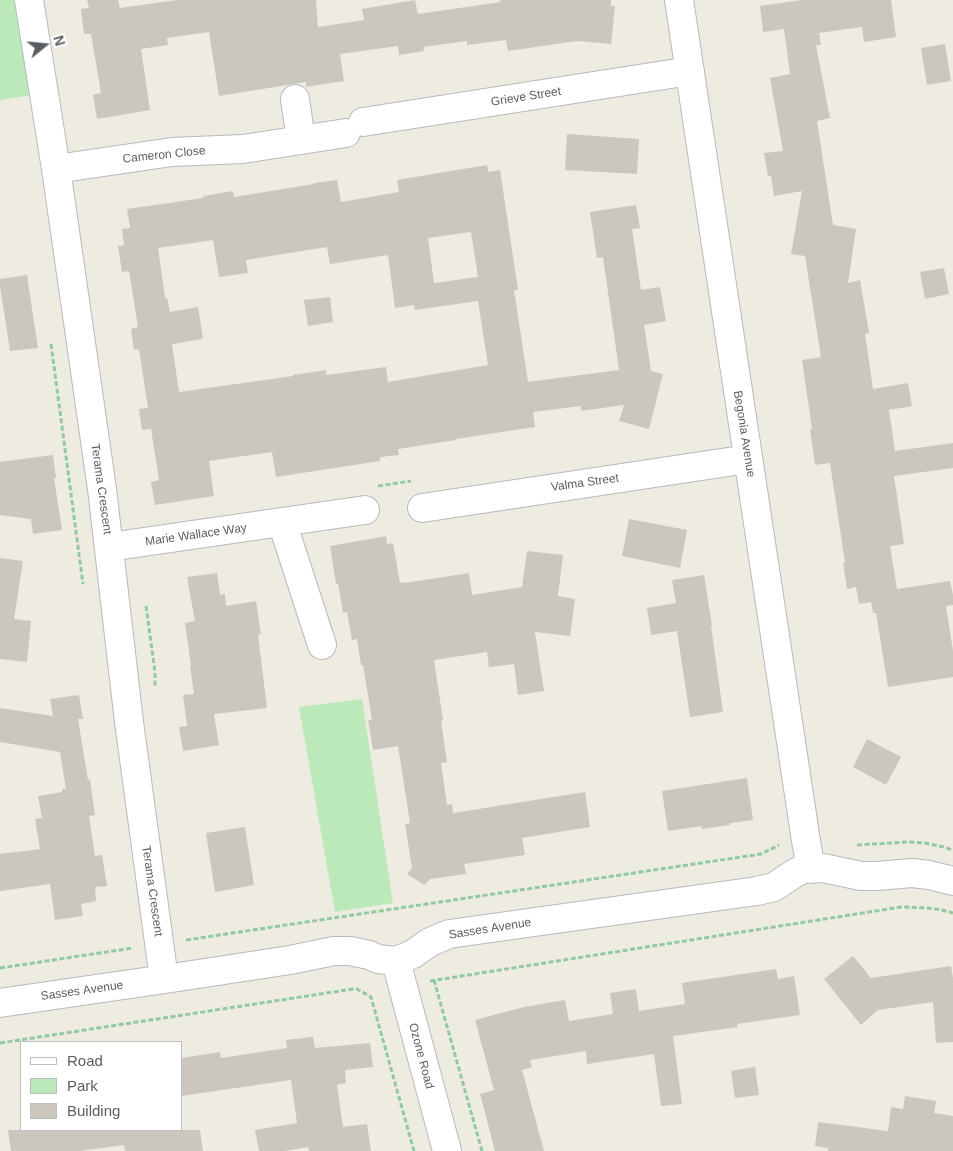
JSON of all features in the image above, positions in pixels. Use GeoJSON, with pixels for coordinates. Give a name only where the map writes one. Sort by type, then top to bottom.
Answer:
{"type":"FeatureCollection","features":[{"type":"Feature","properties":{"kind":"street","name":"Terama Crescent"},"geometry":{"type":"LineString","coordinates":[[29,0],[56,169],[102,490],[129,722],[164,979]]}},
{"type":"Feature","properties":{"kind":"street","name":"Begonia Avenue"},"geometry":{"type":"LineString","coordinates":[[679,0],[811,869]]}},
{"type":"Feature","properties":{"kind":"street","name":"Grieve Street"},"geometry":{"type":"LineString","coordinates":[[354,128],[690,70]]}},
{"type":"Feature","properties":{"kind":"street"},"geometry":{"type":"LineString","coordinates":[[296,99],[301,140]]}},
{"type":"Feature","properties":{"kind":"street","name":"Cameron Close"},"geometry":{"type":"LineString","coordinates":[[56,169],[172,152],[243,149],[301,140],[354,128]]}},
{"type":"Feature","properties":{"kind":"street","name":"Valma Street"},"geometry":{"type":"LineString","coordinates":[[422,508],[748,460]]}},
{"type":"Feature","properties":{"kind":"street","name":"Marie Wallace Way"},"geometry":{"type":"LineString","coordinates":[[109,547],[366,510]]}},
{"type":"Feature","properties":{"kind":"street"},"geometry":{"type":"LineString","coordinates":[[282,522],[322,645]]}},
{"type":"Feature","properties":{"kind":"street","name":"Sasses Avenue"},"geometry":{"type":"LineString","coordinates":[[0,1002],[290,960],[334,951],[350,951],[378,959],[396,961],[449,934],[756,891],[774,887],[803,870],[823,868],[860,876],[912,873],[953,881]]}},
{"type":"Feature","properties":{"kind":"street","name":"Ozone Road"},"geometry":{"type":"LineString","coordinates":[[396,961],[447,1151]]}},
{"type":"Feature","properties":{"kind":"path"},"geometry":{"type":"LineString","coordinates":[[50,340],[84,591]]}},
{"type":"Feature","properties":{"kind":"path"},"geometry":{"type":"LineString","coordinates":[[853,845],[908,842],[925,843],[953,850]]}},
{"type":"Feature","properties":{"kind":"path"},"geometry":{"type":"LineString","coordinates":[[186,940],[761,854],[778,845]]}},
{"type":"Feature","properties":{"kind":"path"},"geometry":{"type":"LineString","coordinates":[[482,1151],[434,980],[901,907],[928,908],[953,913]]}},
{"type":"Feature","properties":{"kind":"path"},"geometry":{"type":"LineString","coordinates":[[0,968],[131,948]]}},
{"type":"Feature","properties":{"kind":"path"},"geometry":{"type":"LineString","coordinates":[[0,1043],[353,989],[357,990],[371,997],[414,1151]]}},
{"type":"Feature","properties":{"kind":"green space"},"geometry":{"type":"Polygon","coordinates":[[[0,0],[29,0],[44,93],[0,100],[0,0]]]}},
{"type":"Feature","properties":{"kind":"green space"},"geometry":{"type":"Polygon","coordinates":[[[362,699],[393,903],[335,912],[299,707],[362,699]]]}},
{"type":"Feature","properties":{"kind":"building"},"geometry":{"type":"Polygon","coordinates":[[[87,0],[118,0],[120,8],[177,0],[316,0],[318,27],[364,20],[362,9],[415,0],[418,14],[501,2],[500,0],[611,0],[611,6],[615,6],[611,44],[577,41],[508,51],[506,40],[467,45],[467,41],[423,47],[424,51],[399,55],[398,46],[340,54],[344,81],[306,87],[306,82],[219,96],[209,32],[167,38],[168,45],[141,49],[150,110],[97,119],[93,95],[101,93],[91,34],[84,34],[81,9],[89,8],[87,0]]]}},
{"type":"Feature","properties":{"kind":"building"},"geometry":{"type":"Polygon","coordinates":[[[802,0],[891,0],[896,37],[864,42],[862,27],[819,33],[821,45],[816,45],[830,118],[817,121],[833,225],[856,229],[848,283],[860,280],[869,333],[865,334],[873,389],[908,383],[912,406],[889,410],[895,451],[953,443],[953,468],[894,476],[904,544],[890,546],[897,589],[950,581],[953,605],[946,606],[953,651],[953,677],[888,687],[876,613],[873,613],[871,602],[859,604],[856,587],[847,589],[830,463],[815,465],[802,360],[821,357],[805,256],[791,254],[802,191],[774,196],[771,176],[768,176],[764,153],[783,151],[770,78],[790,74],[784,29],[763,32],[760,6],[802,0]]]}},
{"type":"Feature","properties":{"kind":"building"},"geometry":{"type":"Polygon","coordinates":[[[945,44],[951,81],[927,85],[921,48],[945,44]]]}},
{"type":"Feature","properties":{"kind":"building"},"geometry":{"type":"Polygon","coordinates":[[[567,134],[639,139],[637,174],[565,170],[567,134]]]}},
{"type":"Feature","properties":{"kind":"building"},"geometry":{"type":"Polygon","coordinates":[[[487,165],[488,172],[500,170],[518,290],[514,290],[528,382],[619,370],[603,257],[597,258],[590,212],[636,205],[640,228],[632,229],[641,290],[660,287],[666,321],[644,325],[651,371],[663,374],[649,429],[619,421],[624,405],[581,411],[581,406],[533,412],[535,427],[398,449],[399,455],[380,457],[380,461],[276,477],[272,452],[209,461],[214,496],[155,505],[151,482],[159,480],[151,429],[142,430],[139,409],[148,408],[139,349],[134,350],[131,329],[138,327],[129,271],[122,272],[118,246],[124,245],[122,229],[130,228],[127,209],[203,198],[203,196],[233,191],[234,197],[337,180],[341,202],[399,192],[397,180],[487,165]],[[471,232],[428,238],[434,283],[478,277],[471,232]],[[213,240],[158,248],[165,298],[167,298],[170,312],[198,307],[203,339],[172,344],[179,392],[326,370],[326,375],[386,367],[388,382],[488,365],[478,301],[415,310],[414,305],[395,308],[388,255],[330,264],[327,247],[246,260],[248,273],[219,277],[213,240]]]}},
{"type":"Feature","properties":{"kind":"building"},"geometry":{"type":"Polygon","coordinates":[[[944,268],[949,294],[925,299],[920,272],[944,268]]]}},
{"type":"Feature","properties":{"kind":"building"},"geometry":{"type":"Polygon","coordinates":[[[27,275],[38,348],[10,351],[0,279],[27,275]]]}},
{"type":"Feature","properties":{"kind":"building"},"geometry":{"type":"Polygon","coordinates":[[[330,297],[333,322],[308,326],[304,300],[330,297]]]}},
{"type":"Feature","properties":{"kind":"building"},"geometry":{"type":"Polygon","coordinates":[[[53,455],[56,478],[54,478],[62,530],[33,534],[31,519],[0,515],[0,462],[53,455]]]}},
{"type":"Feature","properties":{"kind":"building"},"geometry":{"type":"Polygon","coordinates":[[[629,519],[687,530],[680,568],[622,556],[629,519]]]}},
{"type":"Feature","properties":{"kind":"building"},"geometry":{"type":"Polygon","coordinates":[[[386,536],[387,544],[393,543],[400,583],[469,573],[472,595],[522,587],[527,551],[563,555],[558,596],[575,599],[570,636],[535,632],[544,691],[518,695],[514,664],[489,667],[487,652],[434,660],[447,762],[441,763],[447,805],[452,804],[453,813],[585,792],[590,827],[522,838],[525,855],[464,864],[466,874],[430,879],[424,885],[407,874],[412,868],[405,824],[410,823],[398,746],[373,750],[368,720],[372,720],[363,665],[361,665],[357,639],[352,640],[347,612],[343,613],[330,546],[386,536]]]}},
{"type":"Feature","properties":{"kind":"building"},"geometry":{"type":"Polygon","coordinates":[[[0,558],[23,561],[14,619],[31,621],[27,662],[0,659],[0,558]]]}},
{"type":"Feature","properties":{"kind":"building"},"geometry":{"type":"Polygon","coordinates":[[[217,573],[220,595],[225,594],[226,606],[256,601],[261,634],[258,635],[267,708],[214,714],[219,745],[183,751],[179,727],[187,726],[183,695],[194,694],[185,623],[195,621],[187,577],[217,573]]]}},
{"type":"Feature","properties":{"kind":"building"},"geometry":{"type":"Polygon","coordinates":[[[704,575],[723,712],[690,717],[677,631],[651,635],[647,608],[676,603],[672,580],[704,575]]]}},
{"type":"Feature","properties":{"kind":"building"},"geometry":{"type":"Polygon","coordinates":[[[79,695],[83,719],[78,719],[95,815],[89,816],[95,856],[102,855],[107,886],[95,887],[96,901],[81,904],[83,916],[55,920],[50,884],[0,891],[0,854],[40,849],[35,819],[42,818],[38,796],[62,792],[62,789],[66,789],[60,752],[0,742],[0,708],[53,716],[50,699],[79,695]]]}},
{"type":"Feature","properties":{"kind":"building"},"geometry":{"type":"Polygon","coordinates":[[[867,739],[901,757],[886,785],[853,767],[867,739]]]}},
{"type":"Feature","properties":{"kind":"building"},"geometry":{"type":"Polygon","coordinates":[[[747,778],[753,820],[702,829],[702,826],[668,831],[662,791],[747,778]]]}},
{"type":"Feature","properties":{"kind":"building"},"geometry":{"type":"Polygon","coordinates":[[[245,827],[254,885],[215,892],[206,833],[245,827]]]}},
{"type":"Feature","properties":{"kind":"building"},"geometry":{"type":"Polygon","coordinates":[[[853,956],[871,978],[951,966],[953,978],[953,1042],[936,1043],[933,1002],[878,1010],[861,1025],[824,979],[853,956]]]}},
{"type":"Feature","properties":{"kind":"building"},"geometry":{"type":"Polygon","coordinates":[[[776,969],[778,979],[794,976],[800,1015],[737,1024],[738,1027],[673,1036],[682,1104],[661,1106],[654,1054],[587,1064],[586,1051],[530,1060],[532,1067],[522,1070],[544,1151],[495,1151],[480,1094],[494,1090],[475,1020],[524,1007],[565,1000],[569,1021],[613,1014],[610,993],[636,989],[639,1011],[685,1004],[682,983],[776,969]]]}},
{"type":"Feature","properties":{"kind":"building"},"geometry":{"type":"Polygon","coordinates":[[[313,1037],[315,1048],[370,1043],[373,1067],[345,1070],[346,1083],[337,1085],[343,1127],[367,1124],[371,1151],[309,1151],[308,1147],[285,1151],[259,1151],[255,1130],[297,1123],[291,1080],[182,1096],[182,1058],[220,1052],[221,1058],[287,1048],[286,1040],[313,1037]]]}},
{"type":"Feature","properties":{"kind":"building"},"geometry":{"type":"Polygon","coordinates":[[[755,1067],[759,1095],[735,1098],[731,1071],[755,1067]]]}},
{"type":"Feature","properties":{"kind":"building"},"geometry":{"type":"Polygon","coordinates":[[[905,1096],[936,1101],[934,1113],[953,1116],[953,1151],[828,1151],[828,1148],[815,1146],[818,1122],[888,1131],[891,1107],[903,1109],[905,1096]]]}},
{"type":"Feature","properties":{"kind":"building"},"geometry":{"type":"Polygon","coordinates":[[[8,1130],[200,1130],[203,1151],[125,1151],[124,1145],[80,1151],[11,1151],[8,1130]]]}}]}
